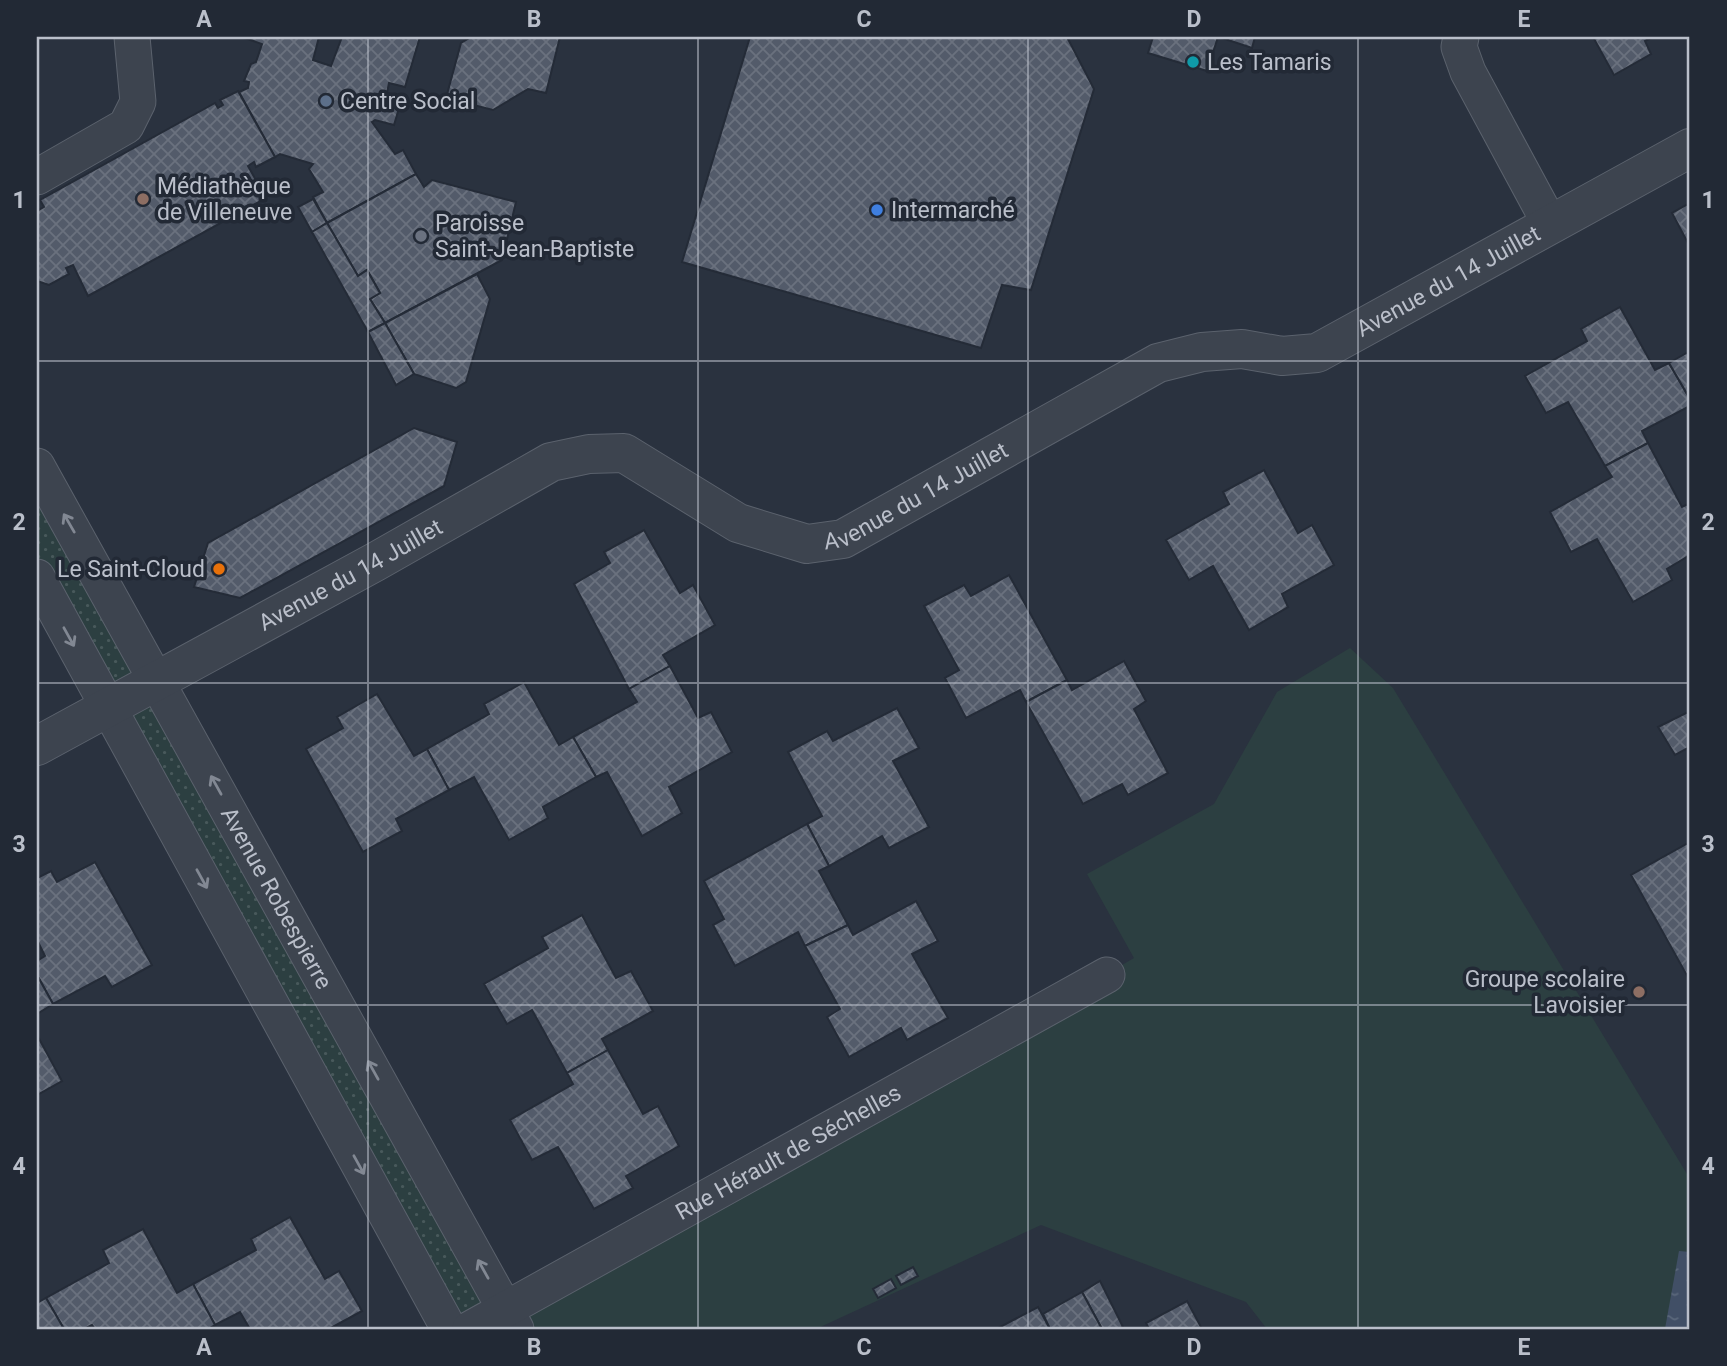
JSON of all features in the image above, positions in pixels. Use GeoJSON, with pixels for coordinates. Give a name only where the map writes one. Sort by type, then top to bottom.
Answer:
{"type":"FeatureCollection","features":[{"type":"Feature","properties":{"kind":"street"},"geometry":{"type":"LineString","coordinates":[[37,177],[126,126],[138,102],[132,37]]}},
{"type":"Feature","properties":{"kind":"street"},"geometry":{"type":"LineString","coordinates":[[1461,37],[1459,47],[1468,72],[1550,224]]}},
{"type":"Feature","properties":{"kind":"street","name":"Avenue du 14 Juillet"},"geometry":{"type":"LineString","coordinates":[[37,746],[551,462],[589,454],[624,453],[738,523],[807,544],[843,539],[972,464],[1158,363],[1202,352],[1242,349],[1282,356],[1317,353],[1690,148]]}},
{"type":"Feature","properties":{"kind":"street","name":"Avenue Robespierre"},"geometry":{"type":"LineString","coordinates":[[37,466],[510,1319]]}},
{"type":"Feature","properties":{"kind":"street"},"geometry":{"type":"LineString","coordinates":[[37,577],[449,1329]]}},
{"type":"Feature","properties":{"kind":"street","name":"Rue Hérault de Séchelles"},"geometry":{"type":"LineString","coordinates":[[470,1329],[510,1319],[1107,975]]}},
{"type":"Feature","properties":{"kind":"shaded area"},"geometry":{"type":"Polygon","coordinates":[[[37,466],[516,1329],[449,1329],[37,577],[37,466]]]}},
{"type":"Feature","properties":{"kind":"shaded area"},"geometry":{"type":"Polygon","coordinates":[[[1350,648],[1393,688],[1690,1179],[1690,1329],[1267,1329],[1246,1302],[1041,1225],[816,1329],[516,1329],[510,1319],[1134,958],[1087,874],[1214,804],[1277,692],[1350,648]]]}},
{"type":"Feature","properties":{"kind":"water"},"geometry":{"type":"Polygon","coordinates":[[[1679,1251],[1690,1252],[1690,1329],[1665,1329],[1679,1251]]]}},
{"type":"Feature","properties":{"kind":"building"},"geometry":{"type":"Polygon","coordinates":[[[242,37],[319,37],[313,60],[331,66],[342,37],[420,37],[405,87],[389,83],[387,93],[402,98],[394,125],[375,120],[372,122],[395,154],[403,150],[416,174],[327,223],[313,197],[323,192],[309,169],[313,164],[280,154],[275,157],[239,92],[248,88],[249,82],[244,81],[251,64],[256,62],[262,44],[242,37]]]}},
{"type":"Feature","properties":{"kind":"building"},"geometry":{"type":"Polygon","coordinates":[[[471,37],[560,37],[546,93],[528,89],[493,110],[446,98],[461,43],[471,37]]]}},
{"type":"Feature","properties":{"kind":"building","name":"Intermarché"},"geometry":{"type":"Polygon","coordinates":[[[750,37],[1067,37],[1094,89],[1031,290],[1002,285],[981,348],[682,262],[750,37]]]}},
{"type":"Feature","properties":{"kind":"building","name":"Les Tamaris"},"geometry":{"type":"Polygon","coordinates":[[[1153,37],[1218,37],[1207,71],[1148,53],[1153,37]]]}},
{"type":"Feature","properties":{"kind":"building","name":"Les Tamaris"},"geometry":{"type":"Polygon","coordinates":[[[1219,37],[1255,37],[1252,48],[1219,37]]]}},
{"type":"Feature","properties":{"kind":"building"},"geometry":{"type":"Polygon","coordinates":[[[1593,37],[1653,37],[1645,41],[1651,54],[1614,75],[1593,37]]]}},
{"type":"Feature","properties":{"kind":"building"},"geometry":{"type":"Polygon","coordinates":[[[238,91],[275,157],[256,167],[254,162],[248,166],[266,198],[88,296],[73,265],[66,268],[69,274],[49,285],[37,281],[37,211],[44,207],[40,200],[215,103],[218,108],[223,105],[220,100],[238,91]]]}},
{"type":"Feature","properties":{"kind":"building","name":"Paroisse Saint-Jean-Baptiste"},"geometry":{"type":"Polygon","coordinates":[[[416,174],[424,187],[432,180],[516,202],[502,260],[385,323],[370,299],[380,293],[367,270],[358,276],[327,223],[416,174]]]}},
{"type":"Feature","properties":{"kind":"building"},"geometry":{"type":"Polygon","coordinates":[[[313,199],[327,223],[312,232],[298,207],[313,199]]]}},
{"type":"Feature","properties":{"kind":"building"},"geometry":{"type":"Polygon","coordinates":[[[1690,203],[1690,247],[1672,213],[1690,203]]]}},
{"type":"Feature","properties":{"kind":"building"},"geometry":{"type":"Polygon","coordinates":[[[327,223],[358,276],[367,270],[380,293],[370,299],[385,323],[368,332],[312,232],[327,223]]]}},
{"type":"Feature","properties":{"kind":"building"},"geometry":{"type":"Polygon","coordinates":[[[477,274],[490,299],[466,382],[456,388],[414,374],[385,323],[477,274]]]}},
{"type":"Feature","properties":{"kind":"building"},"geometry":{"type":"Polygon","coordinates":[[[1620,307],[1655,370],[1669,363],[1690,399],[1690,406],[1642,431],[1648,443],[1605,466],[1568,402],[1546,413],[1525,376],[1587,341],[1581,329],[1620,307]]]}},
{"type":"Feature","properties":{"kind":"building"},"geometry":{"type":"Polygon","coordinates":[[[385,323],[414,374],[396,385],[368,332],[385,323]]]}},
{"type":"Feature","properties":{"kind":"building"},"geometry":{"type":"Polygon","coordinates":[[[1690,351],[1690,399],[1669,363],[1690,351]]]}},
{"type":"Feature","properties":{"kind":"building"},"geometry":{"type":"Polygon","coordinates":[[[414,428],[457,442],[444,486],[240,598],[194,587],[208,543],[414,428]]]}},
{"type":"Feature","properties":{"kind":"building"},"geometry":{"type":"Polygon","coordinates":[[[1648,443],[1682,507],[1690,503],[1690,555],[1667,569],[1672,580],[1633,602],[1597,539],[1571,552],[1550,512],[1612,477],[1605,466],[1648,443]]]}},
{"type":"Feature","properties":{"kind":"building"},"geometry":{"type":"Polygon","coordinates":[[[1264,470],[1298,533],[1312,525],[1334,565],[1282,594],[1288,607],[1249,630],[1213,566],[1189,580],[1166,540],[1229,504],[1223,492],[1264,470]]]}},
{"type":"Feature","properties":{"kind":"building"},"geometry":{"type":"Polygon","coordinates":[[[644,530],[680,593],[693,585],[715,625],[663,655],[670,666],[629,689],[574,584],[610,563],[604,552],[644,530]]]}},
{"type":"Feature","properties":{"kind":"building"},"geometry":{"type":"Polygon","coordinates":[[[1009,575],[1067,680],[1026,702],[1020,690],[966,718],[945,678],[959,670],[924,606],[964,585],[971,596],[1009,575]]]}},
{"type":"Feature","properties":{"kind":"building"},"geometry":{"type":"Polygon","coordinates":[[[1124,661],[1146,701],[1134,709],[1168,773],[1128,795],[1122,784],[1083,804],[1026,702],[1067,680],[1072,690],[1124,661]]]}},
{"type":"Feature","properties":{"kind":"building"},"geometry":{"type":"Polygon","coordinates":[[[670,666],[698,718],[711,712],[732,752],[669,787],[682,813],[642,836],[607,772],[596,777],[573,737],[637,702],[629,689],[670,666]]]}},
{"type":"Feature","properties":{"kind":"building"},"geometry":{"type":"Polygon","coordinates":[[[524,682],[559,745],[573,737],[596,777],[543,807],[548,818],[509,840],[474,777],[449,790],[427,749],[489,714],[484,704],[524,682]]]}},
{"type":"Feature","properties":{"kind":"building"},"geometry":{"type":"Polygon","coordinates":[[[377,694],[414,756],[427,749],[449,790],[396,819],[402,831],[363,852],[306,749],[343,728],[337,717],[377,694]]]}},
{"type":"Feature","properties":{"kind":"building"},"geometry":{"type":"Polygon","coordinates":[[[897,708],[919,748],[893,761],[929,827],[889,848],[882,836],[829,866],[807,824],[822,816],[788,752],[827,731],[833,741],[897,708]]]}},
{"type":"Feature","properties":{"kind":"building"},"geometry":{"type":"Polygon","coordinates":[[[1690,711],[1690,747],[1675,755],[1658,727],[1690,711]]]}},
{"type":"Feature","properties":{"kind":"building"},"geometry":{"type":"Polygon","coordinates":[[[807,824],[829,866],[819,871],[848,925],[805,946],[798,932],[735,966],[713,925],[724,919],[704,881],[807,824]]]}},
{"type":"Feature","properties":{"kind":"building"},"geometry":{"type":"Polygon","coordinates":[[[1690,842],[1690,981],[1631,875],[1690,842]]]}},
{"type":"Feature","properties":{"kind":"building"},"geometry":{"type":"Polygon","coordinates":[[[95,862],[152,965],[112,987],[105,976],[53,1004],[37,975],[37,961],[45,956],[37,940],[37,878],[51,871],[57,882],[95,862]]]}},
{"type":"Feature","properties":{"kind":"building"},"geometry":{"type":"Polygon","coordinates":[[[916,901],[938,941],[912,954],[948,1018],[907,1040],[901,1028],[849,1057],[827,1017],[840,1009],[805,946],[848,925],[853,935],[916,901]]]}},
{"type":"Feature","properties":{"kind":"building"},"geometry":{"type":"Polygon","coordinates":[[[582,915],[616,978],[631,971],[653,1011],[602,1039],[608,1050],[567,1073],[532,1010],[507,1024],[484,984],[548,948],[542,937],[582,915]]]}},
{"type":"Feature","properties":{"kind":"building"},"geometry":{"type":"Polygon","coordinates":[[[37,975],[53,1004],[37,1014],[37,975]]]}},
{"type":"Feature","properties":{"kind":"building"},"geometry":{"type":"Polygon","coordinates":[[[37,1035],[62,1081],[37,1095],[37,1035]]]}},
{"type":"Feature","properties":{"kind":"building"},"geometry":{"type":"Polygon","coordinates":[[[608,1050],[643,1114],[658,1106],[679,1146],[626,1176],[633,1188],[594,1209],[558,1147],[532,1160],[510,1120],[573,1084],[567,1073],[608,1050]]]}},
{"type":"Feature","properties":{"kind":"building"},"geometry":{"type":"Polygon","coordinates":[[[290,1217],[325,1279],[339,1271],[362,1311],[329,1329],[250,1329],[240,1312],[215,1325],[193,1284],[256,1250],[251,1239],[290,1217]]]}},
{"type":"Feature","properties":{"kind":"building"},"geometry":{"type":"Polygon","coordinates":[[[143,1229],[177,1293],[193,1284],[215,1325],[208,1329],[95,1329],[92,1325],[84,1329],[64,1329],[46,1298],[109,1263],[103,1250],[143,1229]]]}},
{"type":"Feature","properties":{"kind":"building"},"geometry":{"type":"Polygon","coordinates":[[[913,1267],[918,1276],[901,1285],[896,1276],[913,1267]]]}},
{"type":"Feature","properties":{"kind":"building"},"geometry":{"type":"Polygon","coordinates":[[[891,1279],[896,1288],[878,1298],[873,1289],[891,1279]]]}},
{"type":"Feature","properties":{"kind":"building"},"geometry":{"type":"Polygon","coordinates":[[[1100,1281],[1123,1327],[1119,1329],[1102,1329],[1082,1292],[1100,1281]]]}},
{"type":"Feature","properties":{"kind":"building"},"geometry":{"type":"Polygon","coordinates":[[[1082,1292],[1102,1329],[1050,1329],[1043,1314],[1082,1292]]]}},
{"type":"Feature","properties":{"kind":"building"},"geometry":{"type":"Polygon","coordinates":[[[46,1298],[64,1329],[37,1329],[37,1303],[46,1298]]]}},
{"type":"Feature","properties":{"kind":"building"},"geometry":{"type":"Polygon","coordinates":[[[1187,1301],[1202,1329],[1149,1329],[1146,1323],[1187,1301]]]}},
{"type":"Feature","properties":{"kind":"building"},"geometry":{"type":"Polygon","coordinates":[[[1038,1307],[1050,1329],[998,1329],[998,1328],[1038,1307]]]}},
{"type":"Feature","properties":{"kind":"place","name":"Les Tamaris"},"geometry":{"type":"Point","coordinates":[1193,62]}},
{"type":"Feature","properties":{"kind":"place","name":"Centre Social"},"geometry":{"type":"Point","coordinates":[326,101]}},
{"type":"Feature","properties":{"kind":"place","name":"Médiathèque de Villeneuve"},"geometry":{"type":"Point","coordinates":[143,199]}},
{"type":"Feature","properties":{"kind":"place","name":"Intermarché"},"geometry":{"type":"Point","coordinates":[877,210]}},
{"type":"Feature","properties":{"kind":"place","name":"Paroisse Saint-Jean-Baptiste"},"geometry":{"type":"Point","coordinates":[421,236]}},
{"type":"Feature","properties":{"kind":"place","name":"Le Saint-Cloud"},"geometry":{"type":"Point","coordinates":[219,569]}},
{"type":"Feature","properties":{"kind":"place","name":"Groupe scolaire Lavoisier"},"geometry":{"type":"Point","coordinates":[1639,992]}}]}
